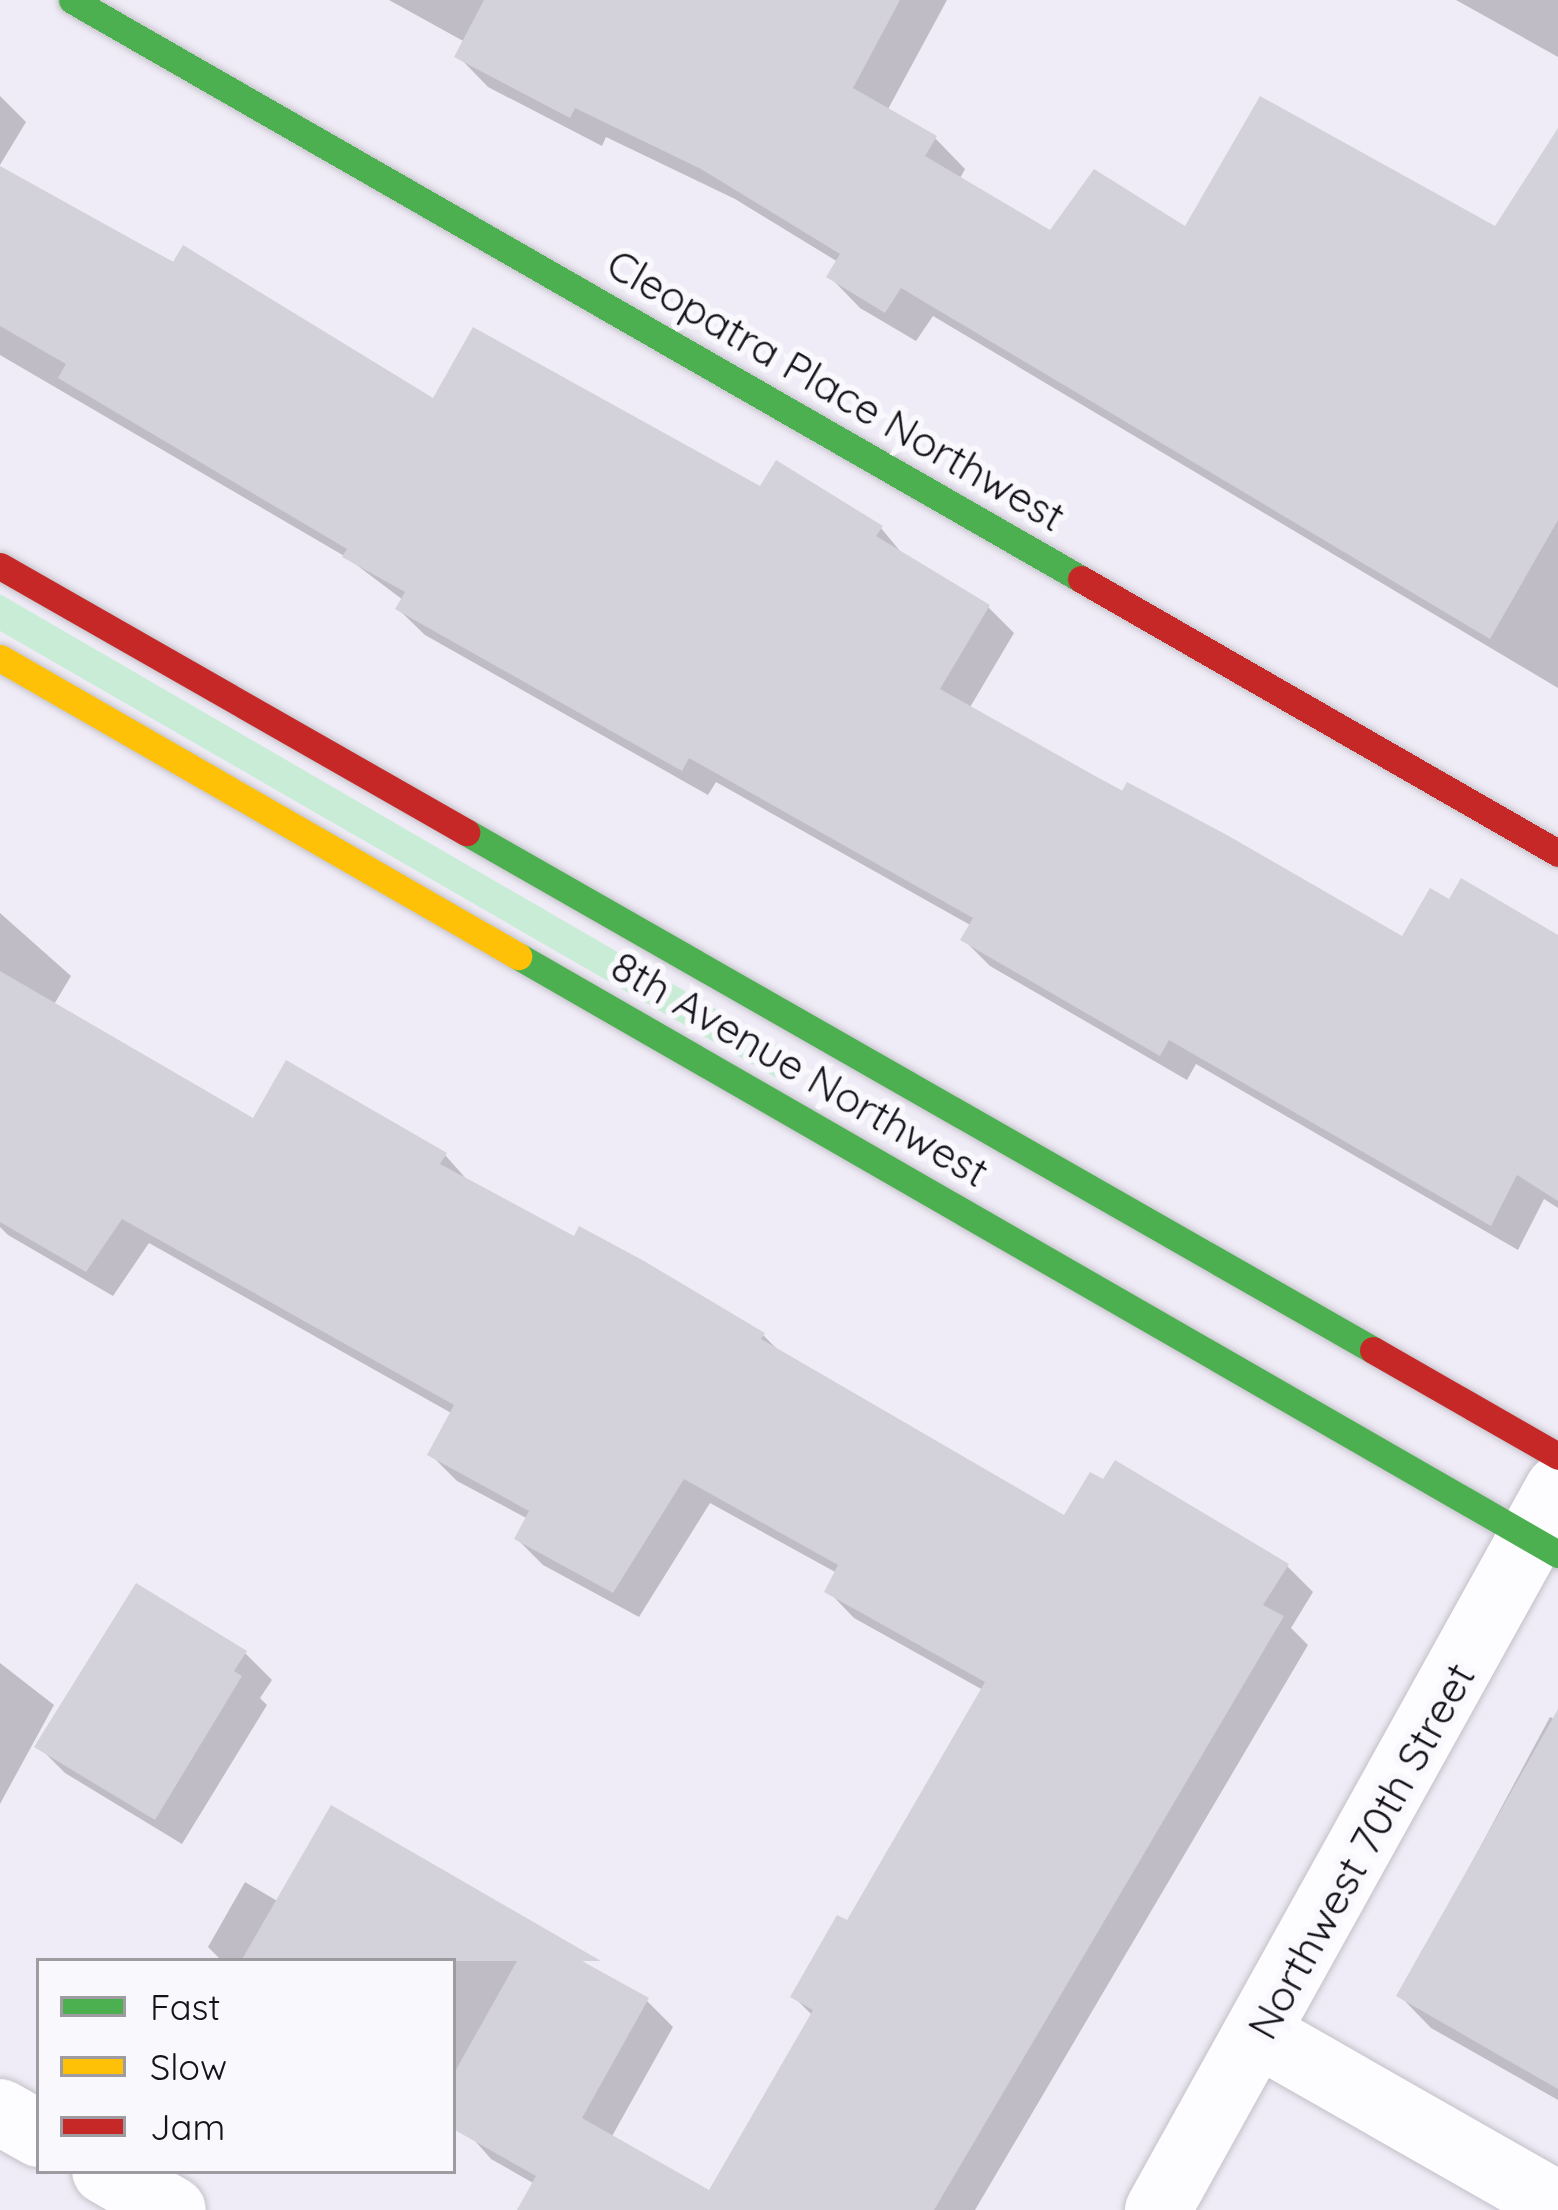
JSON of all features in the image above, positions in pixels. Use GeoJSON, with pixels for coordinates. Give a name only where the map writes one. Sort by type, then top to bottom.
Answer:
{"type":"FeatureCollection","features":[{"type":"Feature","properties":{"kind":"main road","name":"Cleopatra Place Northwest"},"geometry":{"type":"LineString","coordinates":[[72,0],[1558,853]]}},
{"type":"Feature","properties":{"kind":"main road","name":"8th Avenue Northwest"},"geometry":{"type":"LineString","coordinates":[[0,566],[1558,1456]]}},
{"type":"Feature","properties":{"kind":"main road","name":"8th Avenue Northwest"},"geometry":{"type":"LineString","coordinates":[[0,658],[1549,1527]]}},
{"type":"Feature","properties":{"kind":"street","name":"Northwest 70th Street"},"geometry":{"type":"LineString","coordinates":[[1158,2210],[1262,2036],[1549,1527]]}},
{"type":"Feature","properties":{"kind":"street"},"geometry":{"type":"LineString","coordinates":[[1262,2036],[1558,2205]]}},
{"type":"Feature","properties":{"kind":"street"},"geometry":{"type":"LineString","coordinates":[[0,2112],[36,2132]]}},
{"type":"Feature","properties":{"kind":"street"},"geometry":{"type":"LineString","coordinates":[[110,2174],[173,2210]]}},
{"type":"Feature","properties":{"kind":"green space"},"geometry":{"type":"Polygon","coordinates":[[[0,594],[802,1059],[787,1084],[0,631],[0,594]]]}},
{"type":"Feature","properties":{"kind":"building"},"geometry":{"type":"Polygon","coordinates":[[[484,0],[900,0],[853,88],[937,136],[925,156],[1050,230],[1094,169],[1185,226],[1260,96],[1495,226],[1558,128],[1558,520],[1490,639],[901,288],[885,313],[826,277],[840,254],[701,169],[575,108],[570,118],[454,57],[484,0]]]}},
{"type":"Feature","properties":{"kind":"building"},"geometry":{"type":"Polygon","coordinates":[[[0,166],[173,262],[183,245],[433,398],[473,327],[760,486],[776,460],[883,526],[876,536],[990,605],[940,689],[1122,791],[1127,782],[1227,835],[1402,936],[1430,888],[1449,899],[1461,878],[1558,935],[1558,1201],[1517,1175],[1491,1226],[1169,1040],[1160,1056],[960,940],[973,918],[689,758],[682,771],[395,609],[405,592],[342,557],[347,549],[58,378],[66,364],[0,326],[0,166]]]}},
{"type":"Feature","properties":{"kind":"building"},"geometry":{"type":"Polygon","coordinates":[[[0,971],[253,1118],[286,1060],[447,1153],[440,1164],[574,1236],[579,1226],[644,1261],[765,1333],[761,1339],[1064,1515],[1090,1472],[1103,1479],[1115,1460],[1289,1564],[1263,1605],[1284,1616],[934,2210],[517,2210],[536,2176],[456,2131],[456,2070],[517,1961],[243,1958],[331,1805],[601,1961],[582,1961],[649,1998],[582,2118],[709,2190],[813,2010],[790,1997],[837,1915],[847,1920],[985,1682],[824,1592],[838,1565],[684,1479],[613,1593],[514,1539],[529,1511],[427,1455],[454,1405],[122,1219],[86,1272],[0,1222],[0,971]]]}},
{"type":"Feature","properties":{"kind":"building"},"geometry":{"type":"Polygon","coordinates":[[[136,1583],[247,1651],[234,1671],[242,1676],[155,1820],[34,1747],[136,1583]]]}},
{"type":"Feature","properties":{"kind":"building"},"geometry":{"type":"Polygon","coordinates":[[[1558,1709],[1558,2089],[1396,1996],[1558,1709]]]}},
{"type":"Feature","properties":{"kind":"traffic: fast"},"geometry":{"type":"LineString","coordinates":[[72,0],[1081,579]]}},
{"type":"Feature","properties":{"kind":"traffic: fast"},"geometry":{"type":"LineString","coordinates":[[466,832],[1373,1350]]}},
{"type":"Feature","properties":{"kind":"traffic: fast"},"geometry":{"type":"LineString","coordinates":[[518,956],[1558,1554]]}},
{"type":"Feature","properties":{"kind":"traffic: slow"},"geometry":{"type":"LineString","coordinates":[[0,658],[518,956]]}},
{"type":"Feature","properties":{"kind":"traffic: jam"},"geometry":{"type":"LineString","coordinates":[[0,566],[466,832]]}},
{"type":"Feature","properties":{"kind":"traffic: jam"},"geometry":{"type":"LineString","coordinates":[[1081,579],[1558,853]]}},
{"type":"Feature","properties":{"kind":"traffic: jam"},"geometry":{"type":"LineString","coordinates":[[1373,1350],[1558,1456]]}}]}
